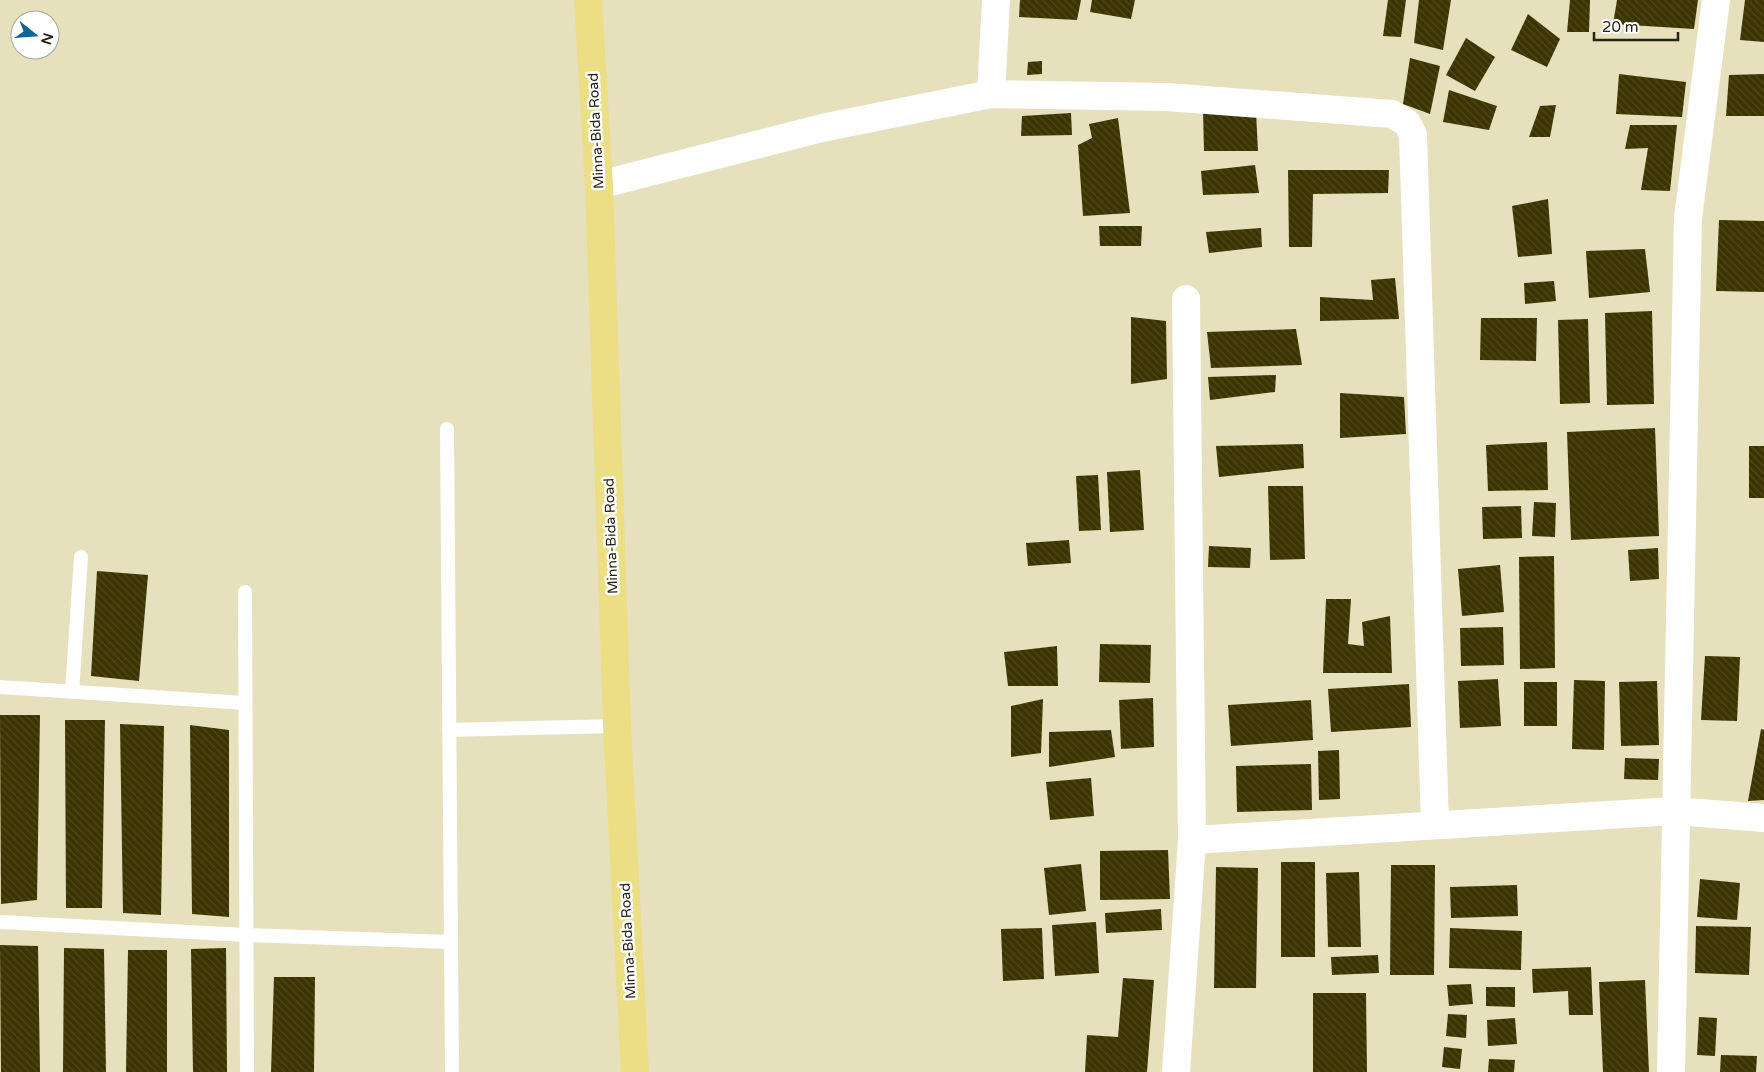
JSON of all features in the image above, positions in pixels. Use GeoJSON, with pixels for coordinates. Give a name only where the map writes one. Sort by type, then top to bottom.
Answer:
{"type":"FeatureCollection","features":[{"type":"Feature","properties":{"kind":"main road","name":"Minna-Bida Road"},"geometry":{"type":"LineString","coordinates":[[588,0],[599,184],[617,726],[634,1072]]}},
{"type":"Feature","properties":{"kind":"street"},"geometry":{"type":"LineString","coordinates":[[991,94],[996,0]]}},
{"type":"Feature","properties":{"kind":"street"},"geometry":{"type":"LineString","coordinates":[[1671,1072],[1688,218],[1716,0]]}},
{"type":"Feature","properties":{"kind":"street"},"geometry":{"type":"LineString","coordinates":[[599,184],[822,128],[991,94],[1167,97],[1392,114],[1407,122],[1413,135],[1435,825]]}},
{"type":"Feature","properties":{"kind":"street"},"geometry":{"type":"LineString","coordinates":[[1176,1072],[1192,840],[1186,299]]}},
{"type":"Feature","properties":{"kind":"street"},"geometry":{"type":"LineString","coordinates":[[1192,840],[1676,810],[1764,818]]}},
{"type":"Feature","properties":{"kind":"lane"},"geometry":{"type":"LineString","coordinates":[[447,428],[452,1072]]}},
{"type":"Feature","properties":{"kind":"lane"},"geometry":{"type":"LineString","coordinates":[[72,692],[81,558]]}},
{"type":"Feature","properties":{"kind":"lane"},"geometry":{"type":"LineString","coordinates":[[245,592],[247,1072]]}},
{"type":"Feature","properties":{"kind":"lane"},"geometry":{"type":"LineString","coordinates":[[0,687],[245,704]]}},
{"type":"Feature","properties":{"kind":"lane"},"geometry":{"type":"LineString","coordinates":[[450,730],[617,726]]}},
{"type":"Feature","properties":{"kind":"lane"},"geometry":{"type":"LineString","coordinates":[[0,922],[246,935],[451,942]]}},
{"type":"Feature","properties":{"kind":"building"},"geometry":{"type":"Polygon","coordinates":[[[1020,0],[1081,0],[1077,20],[1019,17],[1020,0]]]}},
{"type":"Feature","properties":{"kind":"building"},"geometry":{"type":"Polygon","coordinates":[[[1092,0],[1135,0],[1131,19],[1090,12],[1092,0]]]}},
{"type":"Feature","properties":{"kind":"building"},"geometry":{"type":"Polygon","coordinates":[[[1388,0],[1406,0],[1401,37],[1383,36],[1388,0]]]}},
{"type":"Feature","properties":{"kind":"building"},"geometry":{"type":"Polygon","coordinates":[[[1419,0],[1451,0],[1443,50],[1414,43],[1419,0]]]}},
{"type":"Feature","properties":{"kind":"building"},"geometry":{"type":"Polygon","coordinates":[[[1570,0],[1590,0],[1589,32],[1567,32],[1570,0]]]}},
{"type":"Feature","properties":{"kind":"building"},"geometry":{"type":"Polygon","coordinates":[[[1617,0],[1698,0],[1694,29],[1613,24],[1617,0]]]}},
{"type":"Feature","properties":{"kind":"building"},"geometry":{"type":"Polygon","coordinates":[[[1745,0],[1764,0],[1764,42],[1740,40],[1745,0]]]}},
{"type":"Feature","properties":{"kind":"building"},"geometry":{"type":"Polygon","coordinates":[[[1528,14],[1560,39],[1547,67],[1511,50],[1528,14]]]}},
{"type":"Feature","properties":{"kind":"building"},"geometry":{"type":"Polygon","coordinates":[[[1466,38],[1495,57],[1475,91],[1446,75],[1466,38]]]}},
{"type":"Feature","properties":{"kind":"building"},"geometry":{"type":"Polygon","coordinates":[[[1410,58],[1440,66],[1430,114],[1403,104],[1410,58]]]}},
{"type":"Feature","properties":{"kind":"building"},"geometry":{"type":"Polygon","coordinates":[[[1042,61],[1042,74],[1027,75],[1028,62],[1042,61]]]}},
{"type":"Feature","properties":{"kind":"building"},"geometry":{"type":"Polygon","coordinates":[[[1619,74],[1686,82],[1682,117],[1616,114],[1619,74]]]}},
{"type":"Feature","properties":{"kind":"building"},"geometry":{"type":"Polygon","coordinates":[[[1764,74],[1764,116],[1726,116],[1729,75],[1764,74]]]}},
{"type":"Feature","properties":{"kind":"building"},"geometry":{"type":"Polygon","coordinates":[[[1449,90],[1497,106],[1489,130],[1443,122],[1449,90]]]}},
{"type":"Feature","properties":{"kind":"building"},"geometry":{"type":"Polygon","coordinates":[[[1556,105],[1550,137],[1529,137],[1540,106],[1556,105]]]}},
{"type":"Feature","properties":{"kind":"building"},"geometry":{"type":"Polygon","coordinates":[[[1203,111],[1256,112],[1258,151],[1204,151],[1203,111]]]}},
{"type":"Feature","properties":{"kind":"building"},"geometry":{"type":"Polygon","coordinates":[[[1071,113],[1072,135],[1021,136],[1022,116],[1071,113]]]}},
{"type":"Feature","properties":{"kind":"building"},"geometry":{"type":"Polygon","coordinates":[[[1118,118],[1130,213],[1083,216],[1078,145],[1092,138],[1089,124],[1118,118]]]}},
{"type":"Feature","properties":{"kind":"building"},"geometry":{"type":"Polygon","coordinates":[[[1630,125],[1677,125],[1670,191],[1641,190],[1648,148],[1625,149],[1630,125]]]}},
{"type":"Feature","properties":{"kind":"building"},"geometry":{"type":"Polygon","coordinates":[[[1255,165],[1259,193],[1203,195],[1201,171],[1255,165]]]}},
{"type":"Feature","properties":{"kind":"building"},"geometry":{"type":"Polygon","coordinates":[[[1288,170],[1389,170],[1388,193],[1313,194],[1312,247],[1289,247],[1288,170]]]}},
{"type":"Feature","properties":{"kind":"building"},"geometry":{"type":"Polygon","coordinates":[[[1548,199],[1552,254],[1518,257],[1512,206],[1548,199]]]}},
{"type":"Feature","properties":{"kind":"building"},"geometry":{"type":"Polygon","coordinates":[[[1719,220],[1764,221],[1764,292],[1716,291],[1719,220]]]}},
{"type":"Feature","properties":{"kind":"building"},"geometry":{"type":"Polygon","coordinates":[[[1099,226],[1142,226],[1141,246],[1100,246],[1099,226]]]}},
{"type":"Feature","properties":{"kind":"building"},"geometry":{"type":"Polygon","coordinates":[[[1261,228],[1262,247],[1209,253],[1206,232],[1261,228]]]}},
{"type":"Feature","properties":{"kind":"building"},"geometry":{"type":"Polygon","coordinates":[[[1645,249],[1650,292],[1589,298],[1586,251],[1645,249]]]}},
{"type":"Feature","properties":{"kind":"building"},"geometry":{"type":"Polygon","coordinates":[[[1395,278],[1399,319],[1320,321],[1320,297],[1373,300],[1371,280],[1395,278]]]}},
{"type":"Feature","properties":{"kind":"building"},"geometry":{"type":"Polygon","coordinates":[[[1554,281],[1556,301],[1525,304],[1524,283],[1554,281]]]}},
{"type":"Feature","properties":{"kind":"building"},"geometry":{"type":"Polygon","coordinates":[[[1652,311],[1654,404],[1607,405],[1605,313],[1652,311]]]}},
{"type":"Feature","properties":{"kind":"building"},"geometry":{"type":"Polygon","coordinates":[[[1131,317],[1166,321],[1167,379],[1131,384],[1131,317]]]}},
{"type":"Feature","properties":{"kind":"building"},"geometry":{"type":"Polygon","coordinates":[[[1481,318],[1537,318],[1536,361],[1480,360],[1481,318]]]}},
{"type":"Feature","properties":{"kind":"building"},"geometry":{"type":"Polygon","coordinates":[[[1588,319],[1590,403],[1560,404],[1558,320],[1588,319]]]}},
{"type":"Feature","properties":{"kind":"building"},"geometry":{"type":"Polygon","coordinates":[[[1296,329],[1302,365],[1211,368],[1207,332],[1296,329]]]}},
{"type":"Feature","properties":{"kind":"building"},"geometry":{"type":"Polygon","coordinates":[[[1276,375],[1275,392],[1210,400],[1208,377],[1276,375]]]}},
{"type":"Feature","properties":{"kind":"building"},"geometry":{"type":"Polygon","coordinates":[[[1340,393],[1404,397],[1406,434],[1340,438],[1340,393]]]}},
{"type":"Feature","properties":{"kind":"building"},"geometry":{"type":"Polygon","coordinates":[[[1655,428],[1659,536],[1571,540],[1567,432],[1655,428]]]}},
{"type":"Feature","properties":{"kind":"building"},"geometry":{"type":"Polygon","coordinates":[[[1547,442],[1548,490],[1488,491],[1486,445],[1547,442]]]}},
{"type":"Feature","properties":{"kind":"building"},"geometry":{"type":"Polygon","coordinates":[[[1303,444],[1304,468],[1219,477],[1216,446],[1303,444]]]}},
{"type":"Feature","properties":{"kind":"building"},"geometry":{"type":"Polygon","coordinates":[[[1749,446],[1764,446],[1764,498],[1749,498],[1749,446]]]}},
{"type":"Feature","properties":{"kind":"building"},"geometry":{"type":"Polygon","coordinates":[[[1140,470],[1144,530],[1110,532],[1107,472],[1140,470]]]}},
{"type":"Feature","properties":{"kind":"building"},"geometry":{"type":"Polygon","coordinates":[[[1098,475],[1101,530],[1079,531],[1076,476],[1098,475]]]}},
{"type":"Feature","properties":{"kind":"building"},"geometry":{"type":"Polygon","coordinates":[[[1268,486],[1303,486],[1305,559],[1270,560],[1268,486]]]}},
{"type":"Feature","properties":{"kind":"building"},"geometry":{"type":"Polygon","coordinates":[[[1534,502],[1556,503],[1555,537],[1532,536],[1534,502]]]}},
{"type":"Feature","properties":{"kind":"building"},"geometry":{"type":"Polygon","coordinates":[[[1521,506],[1522,538],[1483,539],[1482,507],[1521,506]]]}},
{"type":"Feature","properties":{"kind":"building"},"geometry":{"type":"Polygon","coordinates":[[[1069,540],[1071,563],[1028,566],[1026,543],[1069,540]]]}},
{"type":"Feature","properties":{"kind":"building"},"geometry":{"type":"Polygon","coordinates":[[[1209,546],[1251,548],[1250,568],[1208,567],[1209,546]]]}},
{"type":"Feature","properties":{"kind":"building"},"geometry":{"type":"Polygon","coordinates":[[[1658,548],[1659,579],[1630,581],[1628,550],[1658,548]]]}},
{"type":"Feature","properties":{"kind":"building"},"geometry":{"type":"Polygon","coordinates":[[[1554,556],[1555,668],[1520,669],[1519,557],[1554,556]]]}},
{"type":"Feature","properties":{"kind":"building"},"geometry":{"type":"Polygon","coordinates":[[[1500,565],[1504,612],[1462,616],[1458,569],[1500,565]]]}},
{"type":"Feature","properties":{"kind":"building"},"geometry":{"type":"Polygon","coordinates":[[[97,571],[148,575],[139,681],[91,676],[97,571]]]}},
{"type":"Feature","properties":{"kind":"building"},"geometry":{"type":"Polygon","coordinates":[[[1326,599],[1351,599],[1348,644],[1364,646],[1362,622],[1390,616],[1392,673],[1323,673],[1326,599]]]}},
{"type":"Feature","properties":{"kind":"building"},"geometry":{"type":"Polygon","coordinates":[[[1503,627],[1504,665],[1461,666],[1460,628],[1503,627]]]}},
{"type":"Feature","properties":{"kind":"building"},"geometry":{"type":"Polygon","coordinates":[[[1100,644],[1151,645],[1150,683],[1099,682],[1100,644]]]}},
{"type":"Feature","properties":{"kind":"building"},"geometry":{"type":"Polygon","coordinates":[[[1057,646],[1058,686],[1008,686],[1004,652],[1057,646]]]}},
{"type":"Feature","properties":{"kind":"building"},"geometry":{"type":"Polygon","coordinates":[[[1705,656],[1740,657],[1737,721],[1701,720],[1705,656]]]}},
{"type":"Feature","properties":{"kind":"building"},"geometry":{"type":"Polygon","coordinates":[[[1498,679],[1501,726],[1460,728],[1458,681],[1498,679]]]}},
{"type":"Feature","properties":{"kind":"building"},"geometry":{"type":"Polygon","coordinates":[[[1574,680],[1605,681],[1604,750],[1572,749],[1574,680]]]}},
{"type":"Feature","properties":{"kind":"building"},"geometry":{"type":"Polygon","coordinates":[[[1657,681],[1659,745],[1621,746],[1619,682],[1657,681]]]}},
{"type":"Feature","properties":{"kind":"building"},"geometry":{"type":"Polygon","coordinates":[[[1524,682],[1557,682],[1557,726],[1524,726],[1524,682]]]}},
{"type":"Feature","properties":{"kind":"building"},"geometry":{"type":"Polygon","coordinates":[[[1409,684],[1411,727],[1331,732],[1328,689],[1409,684]]]}},
{"type":"Feature","properties":{"kind":"building"},"geometry":{"type":"Polygon","coordinates":[[[1153,698],[1154,747],[1121,749],[1119,700],[1153,698]]]}},
{"type":"Feature","properties":{"kind":"building"},"geometry":{"type":"Polygon","coordinates":[[[1043,699],[1041,753],[1011,757],[1011,706],[1043,699]]]}},
{"type":"Feature","properties":{"kind":"building"},"geometry":{"type":"Polygon","coordinates":[[[1311,700],[1313,740],[1231,746],[1228,705],[1311,700]]]}},
{"type":"Feature","properties":{"kind":"building"},"geometry":{"type":"Polygon","coordinates":[[[0,715],[40,715],[37,900],[1,904],[0,715]]]}},
{"type":"Feature","properties":{"kind":"building"},"geometry":{"type":"Polygon","coordinates":[[[65,720],[105,720],[102,908],[66,908],[65,720]]]}},
{"type":"Feature","properties":{"kind":"building"},"geometry":{"type":"Polygon","coordinates":[[[120,724],[164,726],[161,915],[123,913],[120,724]]]}},
{"type":"Feature","properties":{"kind":"building"},"geometry":{"type":"Polygon","coordinates":[[[190,725],[229,730],[229,917],[192,914],[190,725]]]}},
{"type":"Feature","properties":{"kind":"building"},"geometry":{"type":"Polygon","coordinates":[[[1761,729],[1764,730],[1764,800],[1748,801],[1761,729]]]}},
{"type":"Feature","properties":{"kind":"building"},"geometry":{"type":"Polygon","coordinates":[[[1111,730],[1115,757],[1049,767],[1049,732],[1111,730]]]}},
{"type":"Feature","properties":{"kind":"building"},"geometry":{"type":"Polygon","coordinates":[[[1339,750],[1340,799],[1319,800],[1318,751],[1339,750]]]}},
{"type":"Feature","properties":{"kind":"building"},"geometry":{"type":"Polygon","coordinates":[[[1625,758],[1659,759],[1658,780],[1624,779],[1625,758]]]}},
{"type":"Feature","properties":{"kind":"building"},"geometry":{"type":"Polygon","coordinates":[[[1311,764],[1312,810],[1237,812],[1236,766],[1311,764]]]}},
{"type":"Feature","properties":{"kind":"building"},"geometry":{"type":"Polygon","coordinates":[[[1091,778],[1094,816],[1050,820],[1046,782],[1091,778]]]}},
{"type":"Feature","properties":{"kind":"building"},"geometry":{"type":"Polygon","coordinates":[[[1168,850],[1170,899],[1100,900],[1100,851],[1168,850]]]}},
{"type":"Feature","properties":{"kind":"building"},"geometry":{"type":"Polygon","coordinates":[[[1281,862],[1315,862],[1315,957],[1281,957],[1281,862]]]}},
{"type":"Feature","properties":{"kind":"building"},"geometry":{"type":"Polygon","coordinates":[[[1081,864],[1086,911],[1049,915],[1044,868],[1081,864]]]}},
{"type":"Feature","properties":{"kind":"building"},"geometry":{"type":"Polygon","coordinates":[[[1391,865],[1435,865],[1434,975],[1390,975],[1391,865]]]}},
{"type":"Feature","properties":{"kind":"building"},"geometry":{"type":"Polygon","coordinates":[[[1216,867],[1258,868],[1256,988],[1214,988],[1216,867]]]}},
{"type":"Feature","properties":{"kind":"building"},"geometry":{"type":"Polygon","coordinates":[[[1359,872],[1361,947],[1328,947],[1326,873],[1359,872]]]}},
{"type":"Feature","properties":{"kind":"building"},"geometry":{"type":"Polygon","coordinates":[[[1700,879],[1740,883],[1737,920],[1697,917],[1700,879]]]}},
{"type":"Feature","properties":{"kind":"building"},"geometry":{"type":"Polygon","coordinates":[[[1517,885],[1518,916],[1451,918],[1450,887],[1517,885]]]}},
{"type":"Feature","properties":{"kind":"building"},"geometry":{"type":"Polygon","coordinates":[[[1161,909],[1162,930],[1106,933],[1105,913],[1161,909]]]}},
{"type":"Feature","properties":{"kind":"building"},"geometry":{"type":"Polygon","coordinates":[[[1096,922],[1099,973],[1055,976],[1052,925],[1096,922]]]}},
{"type":"Feature","properties":{"kind":"building"},"geometry":{"type":"Polygon","coordinates":[[[1696,926],[1751,927],[1749,975],[1695,973],[1696,926]]]}},
{"type":"Feature","properties":{"kind":"building"},"geometry":{"type":"Polygon","coordinates":[[[1042,928],[1044,979],[1003,981],[1001,929],[1042,928]]]}},
{"type":"Feature","properties":{"kind":"building"},"geometry":{"type":"Polygon","coordinates":[[[1450,928],[1522,931],[1521,970],[1449,968],[1450,928]]]}},
{"type":"Feature","properties":{"kind":"building"},"geometry":{"type":"Polygon","coordinates":[[[0,945],[38,946],[40,1072],[1,1072],[0,945]]]}},
{"type":"Feature","properties":{"kind":"building"},"geometry":{"type":"Polygon","coordinates":[[[64,948],[104,949],[106,1072],[63,1072],[64,948]]]}},
{"type":"Feature","properties":{"kind":"building"},"geometry":{"type":"Polygon","coordinates":[[[226,948],[227,1072],[193,1072],[191,949],[226,948]]]}},
{"type":"Feature","properties":{"kind":"building"},"geometry":{"type":"Polygon","coordinates":[[[128,950],[167,950],[167,1072],[126,1072],[128,950]]]}},
{"type":"Feature","properties":{"kind":"building"},"geometry":{"type":"Polygon","coordinates":[[[1378,955],[1379,973],[1332,975],[1331,957],[1378,955]]]}},
{"type":"Feature","properties":{"kind":"building"},"geometry":{"type":"Polygon","coordinates":[[[1591,967],[1593,1015],[1569,1015],[1568,991],[1533,993],[1532,969],[1591,967]]]}},
{"type":"Feature","properties":{"kind":"building"},"geometry":{"type":"Polygon","coordinates":[[[274,977],[315,977],[314,1072],[271,1072],[274,977]]]}},
{"type":"Feature","properties":{"kind":"building"},"geometry":{"type":"Polygon","coordinates":[[[1123,978],[1154,980],[1147,1072],[1085,1072],[1087,1035],[1118,1037],[1123,978]]]}},
{"type":"Feature","properties":{"kind":"building"},"geometry":{"type":"Polygon","coordinates":[[[1645,980],[1649,1072],[1603,1072],[1599,982],[1645,980]]]}},
{"type":"Feature","properties":{"kind":"building"},"geometry":{"type":"Polygon","coordinates":[[[1471,984],[1473,1004],[1449,1006],[1447,985],[1471,984]]]}},
{"type":"Feature","properties":{"kind":"building"},"geometry":{"type":"Polygon","coordinates":[[[1486,987],[1515,987],[1515,1007],[1486,1006],[1486,987]]]}},
{"type":"Feature","properties":{"kind":"building"},"geometry":{"type":"Polygon","coordinates":[[[1313,993],[1366,993],[1367,1072],[1313,1072],[1313,993]]]}},
{"type":"Feature","properties":{"kind":"building"},"geometry":{"type":"Polygon","coordinates":[[[1448,1014],[1467,1015],[1466,1038],[1446,1036],[1448,1014]]]}},
{"type":"Feature","properties":{"kind":"building"},"geometry":{"type":"Polygon","coordinates":[[[1699,1017],[1717,1018],[1715,1056],[1697,1055],[1699,1017]]]}},
{"type":"Feature","properties":{"kind":"building"},"geometry":{"type":"Polygon","coordinates":[[[1515,1018],[1517,1044],[1488,1046],[1487,1020],[1515,1018]]]}},
{"type":"Feature","properties":{"kind":"building"},"geometry":{"type":"Polygon","coordinates":[[[1444,1047],[1462,1049],[1460,1069],[1442,1067],[1444,1047]]]}},
{"type":"Feature","properties":{"kind":"building"},"geometry":{"type":"Polygon","coordinates":[[[1721,1055],[1757,1056],[1756,1072],[1720,1072],[1721,1055]]]}},
{"type":"Feature","properties":{"kind":"building"},"geometry":{"type":"Polygon","coordinates":[[[1489,1059],[1515,1060],[1514,1072],[1488,1072],[1489,1059]]]}}]}
